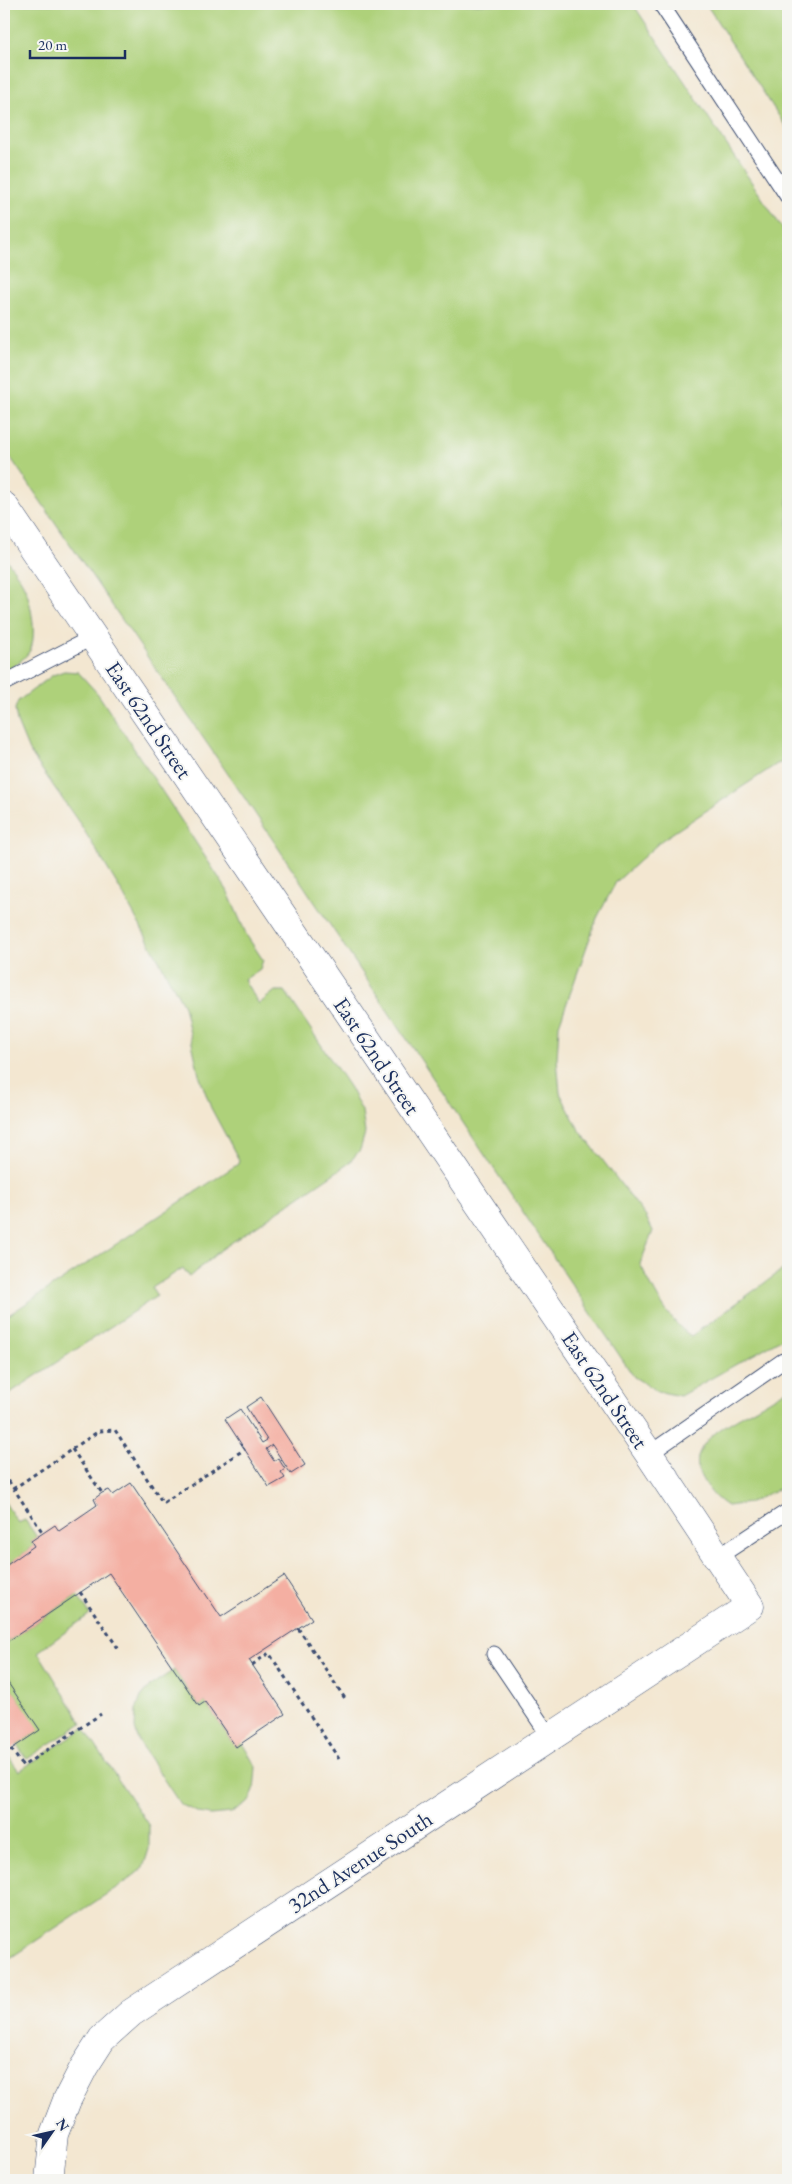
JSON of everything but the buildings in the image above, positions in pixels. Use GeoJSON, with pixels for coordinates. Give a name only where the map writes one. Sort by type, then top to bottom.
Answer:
{"type":"FeatureCollection","features":[{"type":"Feature","properties":{"kind":"street","name":"East 62nd Street"},"geometry":{"type":"LineString","coordinates":[[4,506],[649,1454],[750,1606]]}},
{"type":"Feature","properties":{"kind":"street","name":"32nd Avenue South"},"geometry":{"type":"LineString","coordinates":[[49,2180],[54,2134],[67,2100],[84,2066],[102,2038],[131,2013],[750,1606]]}},
{"type":"Feature","properties":{"kind":"lane"},"geometry":{"type":"LineString","coordinates":[[661,4],[788,197]]}},
{"type":"Feature","properties":{"kind":"lane"},"geometry":{"type":"LineString","coordinates":[[4,683],[93,637]]}},
{"type":"Feature","properties":{"kind":"lane"},"geometry":{"type":"LineString","coordinates":[[649,1454],[783,1361],[788,1360]]}},
{"type":"Feature","properties":{"kind":"lane"},"geometry":{"type":"LineString","coordinates":[[718,1557],[788,1511]]}},
{"type":"Feature","properties":{"kind":"lane"},"geometry":{"type":"LineString","coordinates":[[494,1654],[550,1738]]}},
{"type":"Feature","properties":{"kind":"path"},"geometry":{"type":"LineString","coordinates":[[13,1489],[99,1431],[115,1430],[163,1503],[245,1449]]}},
{"type":"Feature","properties":{"kind":"path"},"geometry":{"type":"LineString","coordinates":[[72,1449],[102,1494]]}},
{"type":"Feature","properties":{"kind":"path"},"geometry":{"type":"LineString","coordinates":[[4,1474],[43,1533]]}},
{"type":"Feature","properties":{"kind":"path"},"geometry":{"type":"LineString","coordinates":[[80,1592],[120,1651]]}},
{"type":"Feature","properties":{"kind":"path"},"geometry":{"type":"LineString","coordinates":[[298,1628],[346,1700]]}},
{"type":"Feature","properties":{"kind":"path"},"geometry":{"type":"LineString","coordinates":[[252,1664],[269,1653],[339,1759]]}},
{"type":"Feature","properties":{"kind":"path"},"geometry":{"type":"LineString","coordinates":[[11,1749],[23,1766],[101,1714]]}},
{"type":"Feature","properties":{"kind":"green space"},"geometry":{"type":"Polygon","coordinates":[[[4,4],[633,4],[788,237],[788,761],[777,764],[662,840],[616,882],[597,918],[559,1025],[557,1059],[560,1093],[578,1128],[646,1217],[653,1231],[640,1264],[661,1303],[674,1321],[691,1336],[788,1266],[788,1335],[680,1396],[657,1391],[634,1377],[252,809],[4,448],[4,4]]]}},
{"type":"Feature","properties":{"kind":"green space"},"geometry":{"type":"Polygon","coordinates":[[[706,4],[783,4],[788,11],[788,130],[706,4]]]}},
{"type":"Feature","properties":{"kind":"green space"},"geometry":{"type":"Polygon","coordinates":[[[4,556],[25,588],[31,611],[33,630],[32,646],[29,652],[18,663],[5,671],[4,671],[4,556]]]}},
{"type":"Feature","properties":{"kind":"green space"},"geometry":{"type":"Polygon","coordinates":[[[64,671],[78,672],[98,694],[227,890],[247,936],[263,960],[260,969],[244,980],[259,1004],[275,991],[285,991],[350,1088],[362,1111],[365,1133],[360,1150],[348,1164],[222,1249],[189,1277],[183,1268],[152,1288],[157,1296],[4,1397],[4,1318],[238,1164],[239,1160],[211,1108],[199,1075],[184,1006],[120,889],[82,827],[29,751],[17,722],[15,709],[18,701],[53,675],[64,671]]]}},
{"type":"Feature","properties":{"kind":"green space"},"geometry":{"type":"Polygon","coordinates":[[[788,1389],[788,1484],[749,1503],[727,1506],[714,1496],[698,1470],[698,1459],[701,1449],[707,1440],[725,1426],[788,1389]]]}},
{"type":"Feature","properties":{"kind":"green space"},"geometry":{"type":"Polygon","coordinates":[[[4,1501],[18,1523],[25,1520],[37,1537],[31,1541],[34,1546],[4,1567],[4,1501]]]}},
{"type":"Feature","properties":{"kind":"green space"},"geometry":{"type":"Polygon","coordinates":[[[77,1595],[90,1614],[38,1652],[82,1723],[27,1759],[17,1745],[39,1730],[4,1677],[4,1644],[77,1595]]]}},
{"type":"Feature","properties":{"kind":"green space"},"geometry":{"type":"Polygon","coordinates":[[[174,1670],[199,1706],[205,1702],[236,1747],[242,1743],[256,1767],[254,1791],[250,1800],[231,1813],[210,1815],[199,1813],[180,1804],[139,1742],[135,1728],[136,1710],[141,1697],[150,1686],[174,1670]]]}},
{"type":"Feature","properties":{"kind":"green space"},"geometry":{"type":"Polygon","coordinates":[[[84,1728],[149,1826],[149,1849],[143,1868],[128,1880],[4,1962],[4,1754],[6,1753],[19,1771],[84,1728]]]}}]}
